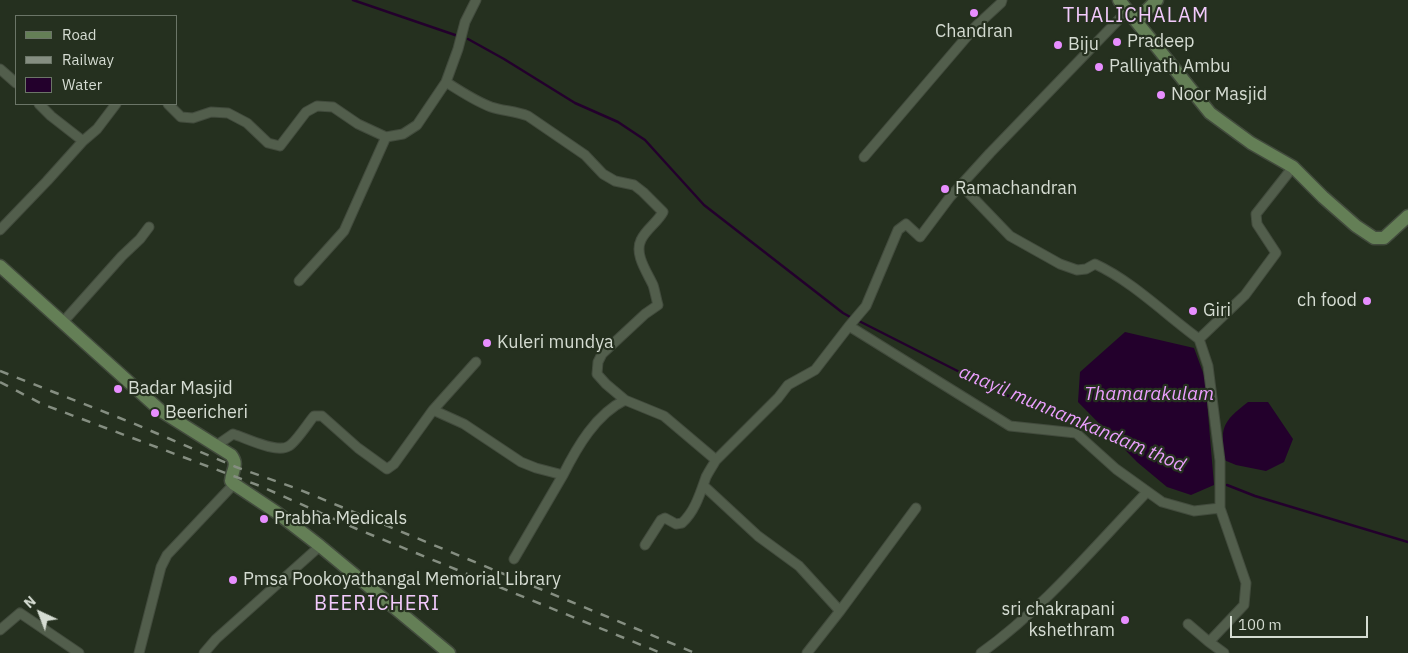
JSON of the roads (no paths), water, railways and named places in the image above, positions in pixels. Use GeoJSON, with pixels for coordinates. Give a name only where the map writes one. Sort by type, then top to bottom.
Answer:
{"type":"FeatureCollection","features":[{"type":"Feature","properties":{"kind":"main road"},"geometry":{"type":"LineString","coordinates":[[1119,0],[1210,113],[1251,143],[1293,167],[1356,226],[1374,238],[1384,238],[1408,216]]}},
{"type":"Feature","properties":{"kind":"main road"},"geometry":{"type":"LineString","coordinates":[[1136,21],[1157,0]]}},
{"type":"Feature","properties":{"kind":"main road"},"geometry":{"type":"LineString","coordinates":[[0,266],[162,411],[217,445],[234,459],[236,467],[232,475],[234,484],[276,512],[320,546],[448,653]]}},
{"type":"Feature","properties":{"kind":"street"},"geometry":{"type":"LineString","coordinates":[[169,105],[181,117],[193,118],[211,112],[228,113],[247,123],[268,143],[280,146],[306,112],[317,106],[333,107],[358,124],[386,137],[403,134],[417,126],[446,82],[465,22],[476,0]]}},
{"type":"Feature","properties":{"kind":"street"},"geometry":{"type":"LineString","coordinates":[[864,156],[976,26],[1002,0]]}},
{"type":"Feature","properties":{"kind":"street"},"geometry":{"type":"LineString","coordinates":[[645,545],[661,520],[665,518],[676,524],[682,523],[686,519],[702,492],[706,477],[716,460],[778,398],[788,385],[815,370],[866,306],[898,230],[906,224],[920,237],[961,185],[1128,11]]}},
{"type":"Feature","properties":{"kind":"street"},"geometry":{"type":"LineString","coordinates":[[0,69],[15,82]]}},
{"type":"Feature","properties":{"kind":"street"},"geometry":{"type":"LineString","coordinates":[[446,82],[463,94],[488,106],[508,112],[520,112],[528,116],[586,155],[604,174],[615,181],[634,185],[663,212],[660,219],[645,233],[640,242],[639,252],[654,288],[658,305],[645,314],[602,354],[598,362],[597,374],[625,400],[664,416],[716,460]]}},
{"type":"Feature","properties":{"kind":"street"},"geometry":{"type":"LineString","coordinates":[[40,105],[83,141]]}},
{"type":"Feature","properties":{"kind":"street"},"geometry":{"type":"LineString","coordinates":[[0,230],[83,141],[97,129],[115,105]]}},
{"type":"Feature","properties":{"kind":"street"},"geometry":{"type":"LineString","coordinates":[[298,281],[344,232],[386,137]]}},
{"type":"Feature","properties":{"kind":"street"},"geometry":{"type":"LineString","coordinates":[[1200,339],[1245,295],[1276,253],[1258,224],[1256,214],[1293,167]]}},
{"type":"Feature","properties":{"kind":"street"},"geometry":{"type":"LineString","coordinates":[[961,185],[1010,236],[1060,264],[1077,270],[1086,269],[1095,264],[1107,269],[1200,339],[1208,366],[1220,461],[1220,508],[1246,583],[1244,605],[1209,642]]}},
{"type":"Feature","properties":{"kind":"street"},"geometry":{"type":"LineString","coordinates":[[62,322],[149,227]]}},
{"type":"Feature","properties":{"kind":"street"},"geometry":{"type":"LineString","coordinates":[[853,321],[1010,426],[1076,434],[1116,469],[1162,502],[1194,511],[1220,508]]}},
{"type":"Feature","properties":{"kind":"street"},"geometry":{"type":"LineString","coordinates":[[217,445],[233,434],[279,449],[288,447],[314,416],[322,416],[358,448],[387,469],[394,464],[433,410],[476,362]]}},
{"type":"Feature","properties":{"kind":"street"},"geometry":{"type":"LineString","coordinates":[[514,559],[588,433],[616,404],[625,400]]}},
{"type":"Feature","properties":{"kind":"street"},"geometry":{"type":"LineString","coordinates":[[433,410],[464,424],[521,462],[563,475]]}},
{"type":"Feature","properties":{"kind":"street"},"geometry":{"type":"LineString","coordinates":[[139,653],[155,587],[167,555],[234,484]]}},
{"type":"Feature","properties":{"kind":"street"},"geometry":{"type":"LineString","coordinates":[[704,486],[758,536],[799,566],[840,611]]}},
{"type":"Feature","properties":{"kind":"street"},"geometry":{"type":"LineString","coordinates":[[981,653],[1053,592],[1147,492]]}},
{"type":"Feature","properties":{"kind":"street"},"geometry":{"type":"LineString","coordinates":[[807,653],[916,508]]}},
{"type":"Feature","properties":{"kind":"street"},"geometry":{"type":"LineString","coordinates":[[204,653],[216,639],[320,546]]}},
{"type":"Feature","properties":{"kind":"street"},"geometry":{"type":"LineString","coordinates":[[0,630],[20,613],[79,653]]}},
{"type":"Feature","properties":{"kind":"street"},"geometry":{"type":"LineString","coordinates":[[1188,624],[1224,653]]}},
{"type":"Feature","properties":{"kind":"water","name":"Thamarakulam"},"geometry":{"type":"Polygon","coordinates":[[[1125,332],[1194,348],[1205,378],[1214,485],[1191,495],[1167,487],[1137,462],[1078,402],[1080,372],[1125,332]]]}},
{"type":"Feature","properties":{"kind":"water"},"geometry":{"type":"Polygon","coordinates":[[[1248,402],[1268,402],[1293,439],[1284,462],[1266,471],[1236,465],[1224,460],[1223,433],[1225,426],[1232,415],[1248,402]]]}},
{"type":"Feature","properties":{"kind":"waterway","name":"anayil munnamkandam thod"},"geometry":{"type":"LineString","coordinates":[[353,0],[458,36]]}},
{"type":"Feature","properties":{"kind":"waterway","name":"anayil munnamkandam thod"},"geometry":{"type":"LineString","coordinates":[[468,39],[575,103],[618,122],[645,140],[704,205],[852,318]]}},
{"type":"Feature","properties":{"kind":"waterway","name":"anayil munnamkandam thod"},"geometry":{"type":"LineString","coordinates":[[857,320],[1001,393],[1115,440]]}},
{"type":"Feature","properties":{"kind":"waterway"},"geometry":{"type":"LineString","coordinates":[[1227,485],[1255,496],[1408,542]]}},
{"type":"Feature","properties":{"kind":"railway"},"geometry":{"type":"LineString","coordinates":[[0,371],[130,422],[236,467],[298,489],[695,653]]}},
{"type":"Feature","properties":{"kind":"railway"},"geometry":{"type":"LineString","coordinates":[[0,382],[42,404],[260,486],[357,529],[661,653]]}},
{"type":"Feature","properties":{"kind":"place","name":"Chandran"},"geometry":{"type":"Point","coordinates":[974,13]}},
{"type":"Feature","properties":{"kind":"place","name":"Pradeep"},"geometry":{"type":"Point","coordinates":[1117,42]}},
{"type":"Feature","properties":{"kind":"place","name":"Biju"},"geometry":{"type":"Point","coordinates":[1058,45]}},
{"type":"Feature","properties":{"kind":"place","name":"Palliyath Ambu"},"geometry":{"type":"Point","coordinates":[1099,67]}},
{"type":"Feature","properties":{"kind":"place","name":"Noor Masjid"},"geometry":{"type":"Point","coordinates":[1161,95]}},
{"type":"Feature","properties":{"kind":"place","name":"Ramachandran"},"geometry":{"type":"Point","coordinates":[945,189]}},
{"type":"Feature","properties":{"kind":"place","name":"ch food"},"geometry":{"type":"Point","coordinates":[1367,301]}},
{"type":"Feature","properties":{"kind":"place","name":"Giri"},"geometry":{"type":"Point","coordinates":[1193,311]}},
{"type":"Feature","properties":{"kind":"place","name":"Kuleri mundya"},"geometry":{"type":"Point","coordinates":[487,343]}},
{"type":"Feature","properties":{"kind":"place","name":"Badar Masjid"},"geometry":{"type":"Point","coordinates":[118,389]}},
{"type":"Feature","properties":{"kind":"place","name":"Beericheri"},"geometry":{"type":"Point","coordinates":[155,413]}},
{"type":"Feature","properties":{"kind":"place","name":"Prabha Medicals"},"geometry":{"type":"Point","coordinates":[264,519]}},
{"type":"Feature","properties":{"kind":"place","name":"Pmsa Pookoyathangal Memorial Library"},"geometry":{"type":"Point","coordinates":[233,580]}},
{"type":"Feature","properties":{"kind":"place","name":"sri chakrapani kshethram"},"geometry":{"type":"Point","coordinates":[1125,620]}},
{"type":"Feature","properties":{"kind":"district","name":"THALICHALAM"},"geometry":{"type":"Point","coordinates":[1136,16]}},
{"type":"Feature","properties":{"kind":"district","name":"BEERICHERI"},"geometry":{"type":"Point","coordinates":[377,604]}}]}
